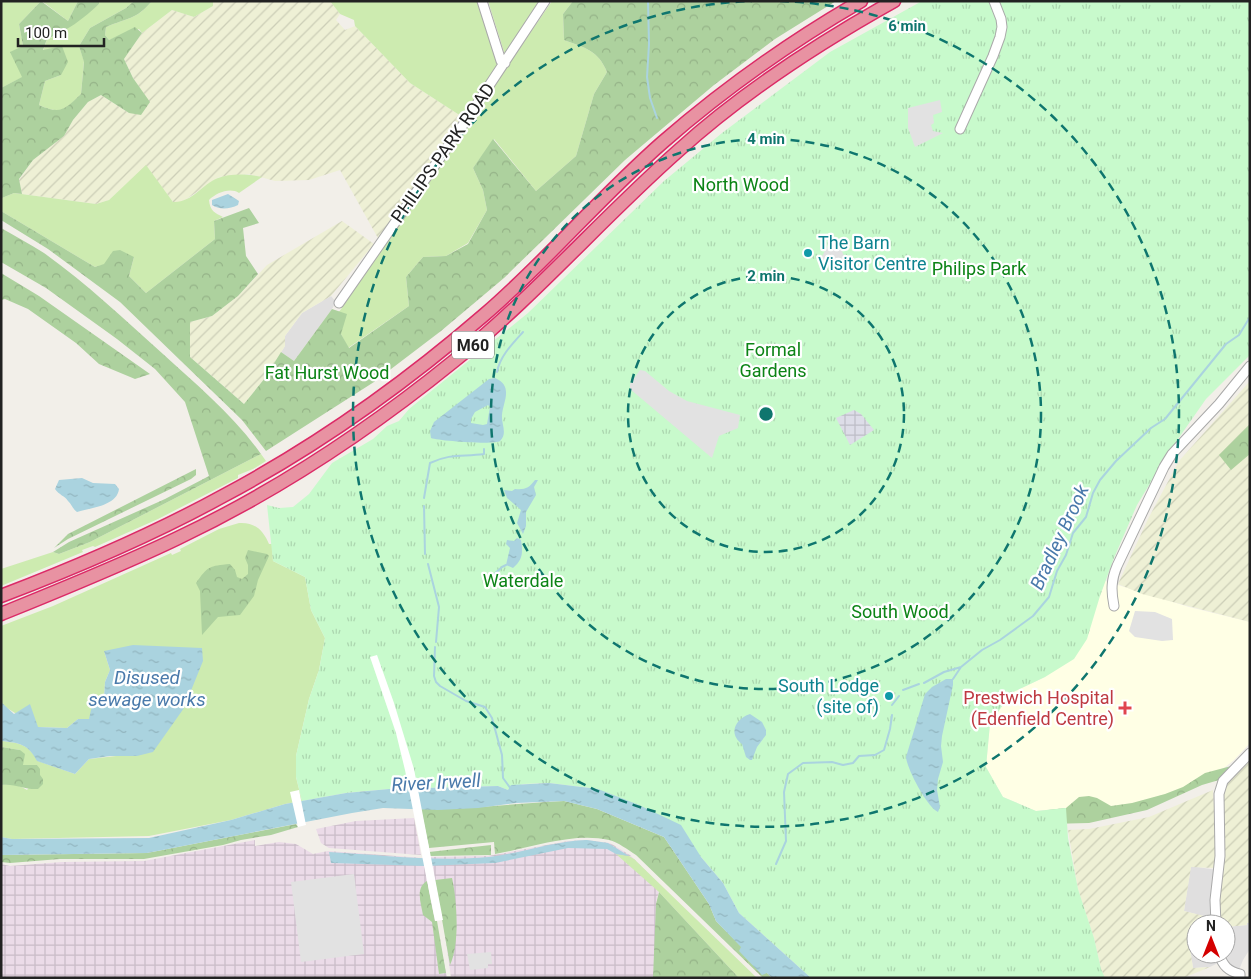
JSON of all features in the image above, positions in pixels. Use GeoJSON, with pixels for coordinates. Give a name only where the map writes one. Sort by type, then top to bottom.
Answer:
{"type":"FeatureCollection","features":[{"type":"Feature","properties":{"kind":"highway","name":"M60"},"geometry":{"type":"LineString","coordinates":[[1,596],[141,538],[192,513],[255,479],[358,414],[403,381],[485,314],[522,281],[634,169],[690,120],[774,55],[861,1]]}},
{"type":"Feature","properties":{"kind":"highway","name":"M60"},"geometry":{"type":"LineString","coordinates":[[1,614],[121,564],[194,530],[280,483],[353,437],[428,382],[486,335],[538,287],[616,208],[703,129],[808,52],[894,1]]}},
{"type":"Feature","properties":{"kind":"street"},"geometry":{"type":"LineString","coordinates":[[482,1],[501,61],[506,63]]}},
{"type":"Feature","properties":{"kind":"street","name":"PHILIPS PARK ROAD"},"geometry":{"type":"LineString","coordinates":[[339,303],[506,63],[545,1]]}},
{"type":"Feature","properties":{"kind":"street"},"geometry":{"type":"LineString","coordinates":[[960,129],[1000,37],[1001,19],[994,1]]}},
{"type":"Feature","properties":{"kind":"street"},"geometry":{"type":"LineString","coordinates":[[1114,606],[1111,586],[1116,566],[1164,467],[1172,454],[1219,404],[1250,366]]}},
{"type":"Feature","properties":{"kind":"street"},"geometry":{"type":"LineString","coordinates":[[1216,914],[1215,900],[1220,856],[1219,794],[1223,781],[1250,753]]}},
{"type":"Feature","properties":{"kind":"street"},"geometry":{"type":"LineString","coordinates":[[1224,964],[1232,972],[1240,974],[1240,978]]}},
{"type":"Feature","properties":{"kind":"shaded area"},"geometry":{"type":"Polygon","coordinates":[[[213,1],[330,1],[340,14],[336,20],[345,30],[355,26],[410,83],[464,118],[379,240],[340,170],[309,180],[275,181],[249,174],[219,177],[182,202],[173,202],[146,166],[109,200],[96,204],[22,194],[19,180],[33,160],[64,136],[73,120],[88,102],[101,95],[129,113],[149,102],[133,78],[124,59],[142,33],[172,10],[194,17],[213,6],[213,1]]]}},
{"type":"Feature","properties":{"kind":"shaded area"},"geometry":{"type":"Polygon","coordinates":[[[940,100],[942,112],[933,115],[934,123],[931,125],[933,131],[943,133],[915,147],[908,128],[908,108],[940,100]]]}},
{"type":"Feature","properties":{"kind":"shaded area"},"geometry":{"type":"Polygon","coordinates":[[[342,221],[374,244],[331,296],[302,313],[285,336],[285,346],[265,378],[244,404],[190,357],[190,322],[212,316],[238,296],[267,265],[342,221]]]}},
{"type":"Feature","properties":{"kind":"shaded area"},"geometry":{"type":"Polygon","coordinates":[[[837,241],[848,264],[840,273],[821,258],[830,242],[837,241]]]}},
{"type":"Feature","properties":{"kind":"shaded area"},"geometry":{"type":"Polygon","coordinates":[[[331,296],[336,302],[294,361],[281,352],[285,346],[285,336],[302,313],[331,296]]]}},
{"type":"Feature","properties":{"kind":"shaded area"},"geometry":{"type":"Polygon","coordinates":[[[640,370],[645,371],[669,391],[687,401],[740,415],[738,428],[719,436],[712,458],[630,389],[630,384],[640,370]]]}},
{"type":"Feature","properties":{"kind":"shaded area"},"geometry":{"type":"Polygon","coordinates":[[[1250,381],[1250,622],[1142,594],[1118,584],[1148,519],[1179,461],[1250,381]]]}},
{"type":"Feature","properties":{"kind":"shaded area"},"geometry":{"type":"Polygon","coordinates":[[[854,410],[861,414],[874,430],[850,445],[836,418],[854,410]]]}},
{"type":"Feature","properties":{"kind":"shaded area","name":"Prestwich Hospital (Edenfield Centre)"},"geometry":{"type":"Polygon","coordinates":[[[1105,581],[1189,607],[1250,622],[1250,743],[1219,772],[1148,806],[1066,808],[1036,811],[1003,797],[986,767],[990,723],[1011,693],[1045,677],[1100,596],[1105,581]]]}},
{"type":"Feature","properties":{"kind":"shaded area"},"geometry":{"type":"Polygon","coordinates":[[[1135,611],[1155,612],[1172,619],[1173,640],[1162,641],[1135,637],[1129,631],[1135,611]]]}},
{"type":"Feature","properties":{"kind":"shaded area"},"geometry":{"type":"Polygon","coordinates":[[[1250,760],[1250,923],[1247,923],[1247,925],[1236,926],[1236,914],[1218,914],[1217,900],[1223,795],[1227,782],[1250,760]]]}},
{"type":"Feature","properties":{"kind":"shaded area"},"geometry":{"type":"Polygon","coordinates":[[[1213,790],[1217,855],[1214,868],[1191,867],[1184,911],[1196,914],[1186,914],[1186,964],[1192,964],[1193,968],[1210,967],[1183,978],[1105,978],[1078,889],[1068,830],[1089,829],[1149,817],[1213,790]]]}},
{"type":"Feature","properties":{"kind":"shaded area"},"geometry":{"type":"Polygon","coordinates":[[[414,818],[421,855],[329,848],[321,843],[316,829],[356,821],[414,818]]]}},
{"type":"Feature","properties":{"kind":"shaded area"},"geometry":{"type":"Polygon","coordinates":[[[255,840],[255,846],[279,842],[296,844],[313,854],[328,851],[423,858],[447,978],[1,978],[1,864],[10,866],[62,862],[144,861],[255,840]]]}},
{"type":"Feature","properties":{"kind":"shaded area"},"geometry":{"type":"Polygon","coordinates":[[[587,840],[610,843],[630,855],[660,885],[656,904],[655,978],[451,978],[443,920],[430,857],[488,856],[568,841],[587,840]]]}},
{"type":"Feature","properties":{"kind":"shaded area"},"geometry":{"type":"Polygon","coordinates":[[[1191,866],[1217,870],[1212,914],[1196,914],[1184,911],[1191,866]]]}},
{"type":"Feature","properties":{"kind":"shaded area"},"geometry":{"type":"Polygon","coordinates":[[[354,874],[364,954],[301,962],[291,882],[354,874]]]}},
{"type":"Feature","properties":{"kind":"shaded area"},"geometry":{"type":"Polygon","coordinates":[[[1247,923],[1250,923],[1250,949],[1239,970],[1227,964],[1236,964],[1236,926],[1247,925],[1247,923]]]}},
{"type":"Feature","properties":{"kind":"shaded area"},"geometry":{"type":"Polygon","coordinates":[[[491,952],[492,964],[488,964],[488,968],[470,970],[467,954],[491,952]]]}},
{"type":"Feature","properties":{"kind":"shaded area"},"geometry":{"type":"Polygon","coordinates":[[[1192,964],[1216,964],[1210,967],[1193,968],[1192,964]]]}},
{"type":"Feature","properties":{"kind":"green space"},"geometry":{"type":"Polygon","coordinates":[[[1,1],[41,1],[19,24],[23,46],[23,77],[1,88],[1,1]]]}},
{"type":"Feature","properties":{"kind":"green space"},"geometry":{"type":"Polygon","coordinates":[[[41,1],[68,21],[78,1],[99,1],[99,4],[75,24],[47,39],[43,50],[62,46],[68,62],[61,75],[45,81],[39,105],[53,110],[62,109],[81,94],[84,62],[79,46],[90,28],[126,8],[134,1],[152,1],[141,12],[131,18],[106,27],[105,35],[109,40],[135,27],[142,33],[124,59],[133,78],[150,102],[141,115],[129,113],[101,95],[88,102],[73,120],[64,136],[33,160],[19,179],[22,194],[14,193],[2,198],[1,201],[1,88],[22,77],[10,52],[23,46],[19,24],[41,1]]]}},
{"type":"Feature","properties":{"kind":"green space"},"geometry":{"type":"Polygon","coordinates":[[[42,1],[78,1],[68,21],[42,1]]]}},
{"type":"Feature","properties":{"kind":"green space"},"geometry":{"type":"Polygon","coordinates":[[[99,1],[134,1],[126,8],[90,28],[79,46],[84,61],[81,94],[71,104],[62,109],[53,110],[39,105],[45,81],[61,75],[43,51],[47,39],[58,35],[99,4],[99,1]]]}},
{"type":"Feature","properties":{"kind":"green space"},"geometry":{"type":"Polygon","coordinates":[[[152,1],[213,1],[213,6],[194,17],[172,10],[142,33],[139,29],[109,40],[105,35],[106,27],[131,18],[141,12],[152,1]]]}},
{"type":"Feature","properties":{"kind":"green space"},"geometry":{"type":"Polygon","coordinates":[[[330,1],[480,1],[501,67],[464,118],[410,83],[355,26],[354,20],[340,14],[330,1]]]}},
{"type":"Feature","properties":{"kind":"green space"},"geometry":{"type":"Polygon","coordinates":[[[488,1],[541,1],[506,54],[504,52],[488,1]]]}},
{"type":"Feature","properties":{"kind":"green space"},"geometry":{"type":"Polygon","coordinates":[[[552,1],[573,1],[563,14],[564,40],[595,54],[607,72],[594,94],[576,156],[536,191],[494,139],[473,168],[483,190],[487,210],[468,243],[446,256],[423,257],[406,277],[409,306],[348,348],[341,334],[339,312],[552,1]]]}},
{"type":"Feature","properties":{"kind":"green space","name":"Fat Hurst Wood"},"geometry":{"type":"Polygon","coordinates":[[[573,1],[836,1],[775,39],[714,85],[625,160],[504,278],[441,331],[374,382],[266,451],[242,420],[120,302],[48,249],[1,220],[1,211],[95,267],[104,264],[113,251],[120,250],[134,257],[129,276],[146,293],[215,239],[214,221],[249,208],[259,223],[243,228],[246,256],[258,274],[238,296],[212,316],[190,322],[190,357],[244,404],[265,378],[281,352],[294,361],[332,309],[347,314],[341,334],[349,348],[409,306],[406,277],[423,257],[446,256],[468,244],[487,210],[483,190],[473,168],[493,139],[536,191],[576,156],[594,94],[607,72],[595,54],[564,40],[563,14],[573,1]]]}},
{"type":"Feature","properties":{"kind":"green space"},"geometry":{"type":"Polygon","coordinates":[[[922,1],[1250,1],[1250,355],[1206,399],[1171,449],[1137,505],[1114,558],[1087,639],[1074,659],[1045,677],[1011,693],[990,724],[986,767],[1003,797],[1036,811],[1066,808],[1068,838],[1078,889],[1105,978],[811,978],[739,913],[723,883],[701,857],[598,789],[549,783],[523,784],[508,790],[498,786],[389,789],[346,793],[302,801],[296,777],[296,756],[309,699],[319,670],[325,638],[311,610],[305,577],[273,561],[267,505],[279,508],[293,507],[309,494],[332,463],[373,439],[387,426],[399,421],[409,409],[528,313],[664,181],[722,133],[830,52],[922,1]]]}},
{"type":"Feature","properties":{"kind":"green space"},"geometry":{"type":"Polygon","coordinates":[[[146,165],[173,202],[186,200],[212,181],[223,176],[240,174],[262,177],[239,193],[235,191],[223,192],[209,200],[213,211],[223,217],[214,221],[215,239],[146,293],[129,276],[134,257],[95,267],[1,211],[2,198],[14,193],[96,204],[109,200],[146,165]]]}},
{"type":"Feature","properties":{"kind":"green space"},"geometry":{"type":"Polygon","coordinates":[[[1,228],[44,253],[105,302],[215,401],[261,454],[90,542],[59,554],[53,552],[69,542],[165,499],[209,476],[185,402],[155,369],[117,339],[46,288],[1,262],[1,228]]]}},
{"type":"Feature","properties":{"kind":"green space"},"geometry":{"type":"Polygon","coordinates":[[[1,273],[39,296],[150,374],[135,379],[99,364],[76,343],[28,309],[5,299],[1,300],[1,273]]]}},
{"type":"Feature","properties":{"kind":"green space"},"geometry":{"type":"Polygon","coordinates":[[[1250,424],[1250,454],[1231,470],[1219,455],[1250,424]]]}},
{"type":"Feature","properties":{"kind":"green space"},"geometry":{"type":"Polygon","coordinates":[[[261,454],[266,461],[238,475],[238,478],[158,519],[1,586],[1,569],[53,552],[59,554],[90,542],[261,454]]]}},
{"type":"Feature","properties":{"kind":"green space"},"geometry":{"type":"Polygon","coordinates":[[[196,469],[196,475],[191,479],[68,539],[54,548],[68,534],[196,469]]]}},
{"type":"Feature","properties":{"kind":"green space"},"geometry":{"type":"Polygon","coordinates":[[[239,523],[250,524],[258,528],[269,544],[272,544],[273,561],[305,577],[311,610],[325,638],[319,670],[309,699],[296,756],[296,777],[302,801],[231,820],[149,836],[12,839],[1,837],[1,785],[15,785],[27,790],[40,775],[37,765],[23,765],[20,750],[1,747],[1,741],[23,745],[31,751],[38,761],[75,774],[89,759],[152,752],[104,651],[110,670],[105,682],[104,699],[89,719],[78,719],[67,728],[37,727],[4,706],[1,702],[1,626],[53,606],[171,553],[172,555],[219,529],[239,523]]]}},
{"type":"Feature","properties":{"kind":"green space"},"geometry":{"type":"Polygon","coordinates":[[[248,550],[269,556],[258,580],[254,596],[240,615],[218,617],[202,635],[200,591],[196,583],[203,573],[218,565],[230,564],[235,570],[237,577],[242,579],[248,574],[248,565],[245,558],[248,550]]]}},
{"type":"Feature","properties":{"kind":"green space"},"geometry":{"type":"Polygon","coordinates":[[[1,747],[20,750],[25,754],[23,765],[37,765],[43,779],[43,784],[38,789],[1,785],[1,747]]]}},
{"type":"Feature","properties":{"kind":"green space"},"geometry":{"type":"Polygon","coordinates":[[[1235,765],[1219,780],[1202,785],[1147,810],[1089,823],[1049,824],[1048,810],[1066,808],[1079,797],[1089,796],[1097,798],[1111,806],[1132,803],[1165,794],[1183,787],[1205,773],[1235,765]]]}},
{"type":"Feature","properties":{"kind":"green space"},"geometry":{"type":"Polygon","coordinates":[[[564,801],[597,809],[664,837],[709,904],[716,921],[772,978],[763,978],[636,855],[616,842],[595,838],[566,839],[495,854],[494,842],[429,848],[421,809],[564,801]]]}},
{"type":"Feature","properties":{"kind":"green space"},"geometry":{"type":"Polygon","coordinates":[[[296,824],[298,827],[271,835],[144,859],[60,859],[1,862],[1,855],[147,853],[296,824]]]}},
{"type":"Feature","properties":{"kind":"green space"},"geometry":{"type":"Polygon","coordinates":[[[491,845],[491,855],[430,856],[429,852],[491,845]]]}},
{"type":"Feature","properties":{"kind":"green space"},"geometry":{"type":"Polygon","coordinates":[[[616,854],[629,856],[634,859],[757,978],[739,978],[659,892],[616,854]]]}},
{"type":"Feature","properties":{"kind":"green space"},"geometry":{"type":"Polygon","coordinates":[[[452,878],[456,910],[456,934],[450,965],[435,880],[452,878]]]}},
{"type":"Feature","properties":{"kind":"green space"},"geometry":{"type":"Polygon","coordinates":[[[427,881],[435,921],[437,921],[446,973],[439,974],[432,922],[423,915],[420,901],[421,888],[427,881]]]}},
{"type":"Feature","properties":{"kind":"green space"},"geometry":{"type":"Polygon","coordinates":[[[659,892],[739,978],[653,978],[656,904],[659,892]]]}},
{"type":"Feature","properties":{"kind":"water"},"geometry":{"type":"Polygon","coordinates":[[[228,194],[239,201],[238,205],[218,208],[212,205],[212,200],[228,194]]]}},
{"type":"Feature","properties":{"kind":"water"},"geometry":{"type":"Polygon","coordinates":[[[495,378],[501,381],[506,390],[502,415],[504,435],[500,441],[488,443],[431,438],[430,431],[434,422],[489,379],[495,378]],[[488,405],[475,412],[471,423],[487,424],[490,407],[488,405]]]}},
{"type":"Feature","properties":{"kind":"water"},"geometry":{"type":"Polygon","coordinates":[[[82,478],[93,483],[115,484],[119,489],[117,495],[108,503],[77,512],[67,499],[55,489],[59,480],[82,478]]]}},
{"type":"Feature","properties":{"kind":"water"},"geometry":{"type":"Polygon","coordinates":[[[535,480],[538,480],[534,487],[536,495],[526,512],[526,526],[523,534],[517,523],[521,510],[507,498],[504,490],[524,489],[529,487],[535,480]]]}},
{"type":"Feature","properties":{"kind":"water"},"geometry":{"type":"Polygon","coordinates":[[[517,538],[521,540],[522,552],[519,562],[513,568],[506,565],[510,548],[506,544],[507,540],[514,541],[517,538]]]}},
{"type":"Feature","properties":{"kind":"water","name":"Disused sewage works"},"geometry":{"type":"Polygon","coordinates":[[[133,645],[202,648],[203,661],[184,708],[153,752],[137,756],[110,756],[89,759],[75,774],[37,761],[34,755],[23,745],[1,741],[1,702],[14,714],[30,704],[38,727],[67,728],[78,719],[89,719],[93,701],[104,699],[105,682],[110,670],[104,651],[133,645]]]}},
{"type":"Feature","properties":{"kind":"water"},"geometry":{"type":"Polygon","coordinates":[[[946,679],[953,679],[953,685],[942,736],[943,762],[938,779],[937,790],[940,807],[938,812],[918,787],[906,757],[925,694],[932,687],[946,679]]]}},
{"type":"Feature","properties":{"kind":"water"},"geometry":{"type":"Polygon","coordinates":[[[750,714],[762,722],[766,730],[766,735],[757,747],[752,760],[746,757],[742,744],[735,736],[734,731],[740,719],[750,714]]]}},
{"type":"Feature","properties":{"kind":"water"},"geometry":{"type":"Polygon","coordinates":[[[549,783],[598,789],[639,805],[681,825],[701,857],[723,883],[739,913],[811,978],[772,978],[767,973],[762,975],[739,951],[741,947],[716,921],[709,904],[664,837],[597,809],[564,801],[438,810],[383,808],[147,853],[1,855],[1,837],[12,839],[149,838],[231,820],[285,804],[346,793],[389,789],[498,786],[508,790],[511,785],[549,783]]]}},
{"type":"Feature","properties":{"kind":"water"},"geometry":{"type":"Polygon","coordinates":[[[587,840],[608,843],[629,856],[616,854],[607,849],[568,848],[495,863],[425,866],[331,863],[329,852],[449,859],[489,857],[587,840]]]}},
{"type":"Feature","properties":{"kind":"pier"},"geometry":{"type":"Polygon","coordinates":[[[377,655],[414,769],[443,920],[435,921],[396,733],[370,657],[377,655]]]}},
{"type":"Feature","properties":{"kind":"pier"},"geometry":{"type":"Polygon","coordinates":[[[299,790],[306,825],[298,827],[290,792],[299,790]]]}},
{"type":"Feature","properties":{"kind":"waterway"},"geometry":{"type":"LineString","coordinates":[[648,1],[649,44],[647,77],[650,98],[657,118]]}},
{"type":"Feature","properties":{"kind":"waterway","name":"Bradley Brook"},"geometry":{"type":"LineString","coordinates":[[924,683],[944,672],[961,667],[982,650],[1000,640],[1033,616],[1049,597],[1057,571],[1066,555],[1073,533],[1086,517],[1093,493],[1100,480],[1116,461],[1151,428],[1165,419],[1226,344],[1239,335],[1250,317]]}},
{"type":"Feature","properties":{"kind":"waterway"},"geometry":{"type":"LineString","coordinates":[[497,372],[504,355],[523,332]]}},
{"type":"Feature","properties":{"kind":"waterway"},"geometry":{"type":"LineString","coordinates":[[424,498],[430,463],[451,457],[484,454],[484,449]]}},
{"type":"Feature","properties":{"kind":"waterway"},"geometry":{"type":"LineString","coordinates":[[424,506],[425,554]]}},
{"type":"Feature","properties":{"kind":"waterway"},"geometry":{"type":"LineString","coordinates":[[428,564],[439,607],[436,642]]}},
{"type":"Feature","properties":{"kind":"waterway"},"geometry":{"type":"LineString","coordinates":[[489,579],[506,565]]}},
{"type":"Feature","properties":{"kind":"waterway"},"geometry":{"type":"LineString","coordinates":[[435,647],[434,676],[436,682],[466,701],[485,707],[492,718],[502,755],[503,778],[511,789]]}},
{"type":"Feature","properties":{"kind":"waterway","name":"Bradley Brook"},"geometry":{"type":"LineString","coordinates":[[953,679],[961,667]]}},
{"type":"Feature","properties":{"kind":"waterway","name":"Bradley Brook"},"geometry":{"type":"LineString","coordinates":[[903,690],[919,684]]}},
{"type":"Feature","properties":{"kind":"waterway","name":"Bradley Brook"},"geometry":{"type":"LineString","coordinates":[[892,705],[899,696]]}},
{"type":"Feature","properties":{"kind":"waterway","name":"Bradley Brook"},"geometry":{"type":"LineString","coordinates":[[776,864],[786,841],[784,792],[788,774],[803,763],[832,762],[843,765],[853,763],[859,756],[875,755],[884,750],[892,715]]}},
{"type":"Feature","properties":{"kind":"place","name":"The Barn Visitor Centre"},"geometry":{"type":"Point","coordinates":[808,253]}},
{"type":"Feature","properties":{"kind":"place","name":"South Lodge (site of)"},"geometry":{"type":"Point","coordinates":[889,696]}},
{"type":"Feature","properties":{"kind":"place","name":"Prestwich Hospital (Edenfield Centre)"},"geometry":{"type":"Point","coordinates":[1125,708]}},
{"type":"Feature","properties":{"kind":"park label","name":"North Wood"},"geometry":{"type":"Point","coordinates":[741,185]}},
{"type":"Feature","properties":{"kind":"park label","name":"Philips Park"},"geometry":{"type":"Point","coordinates":[979,269]}},
{"type":"Feature","properties":{"kind":"park label","name":"Formal Gardens"},"geometry":{"type":"Point","coordinates":[773,360]}},
{"type":"Feature","properties":{"kind":"park label","name":"Waterdale"},"geometry":{"type":"Point","coordinates":[523,581]}},
{"type":"Feature","properties":{"kind":"park label","name":"South Wood"},"geometry":{"type":"Point","coordinates":[900,612]}},
{"type":"Feature","properties":{"kind":"water label","name":"River Irwell"},"geometry":{"type":"Point","coordinates":[436,782]}}]}
